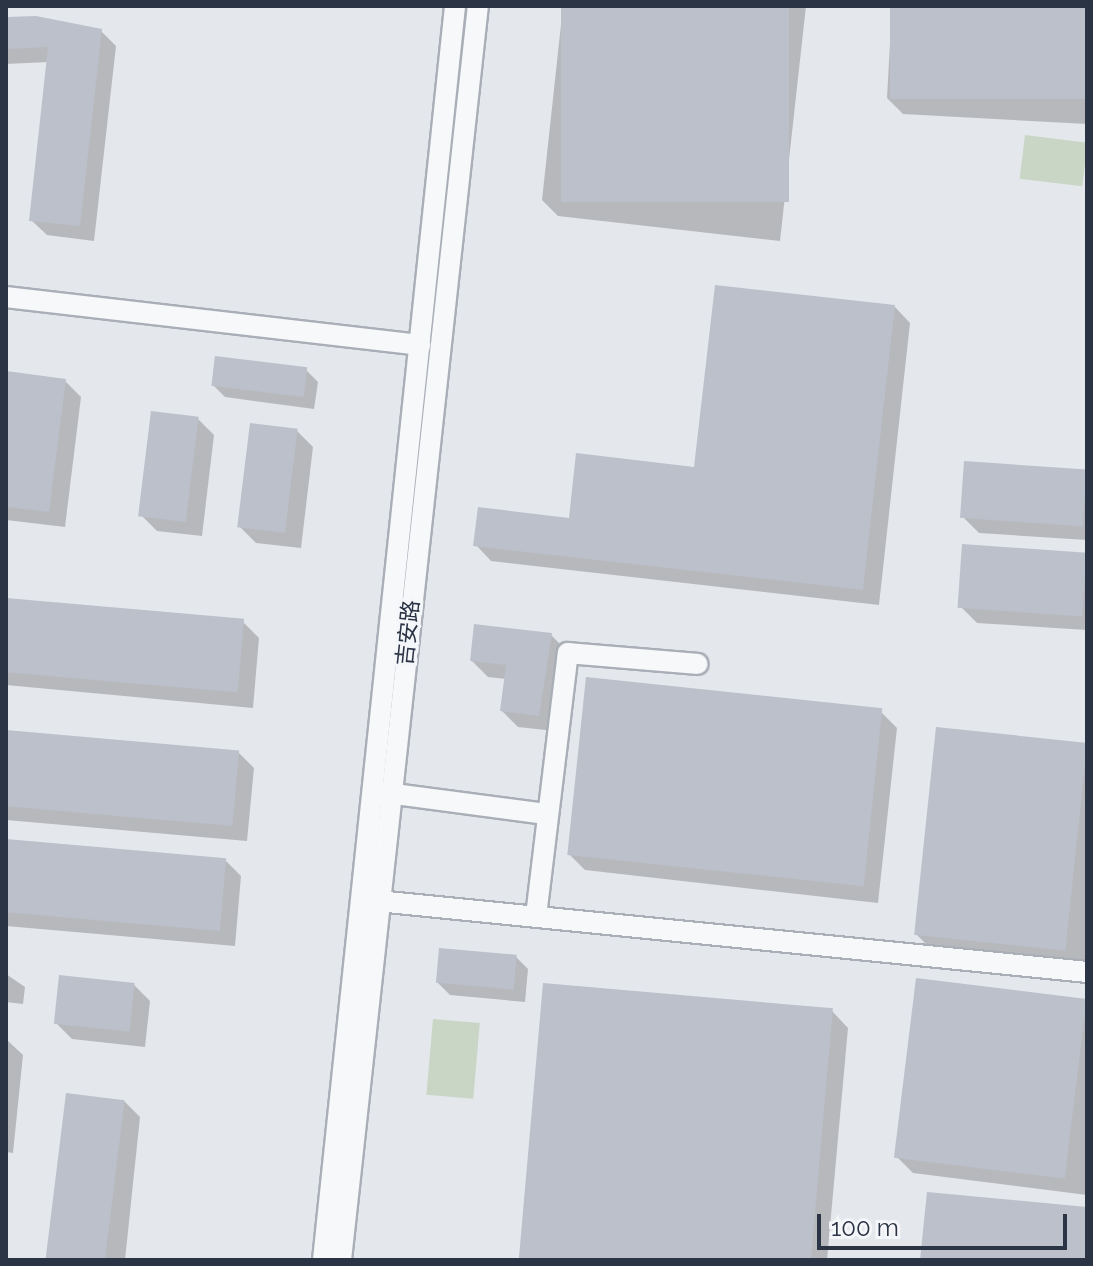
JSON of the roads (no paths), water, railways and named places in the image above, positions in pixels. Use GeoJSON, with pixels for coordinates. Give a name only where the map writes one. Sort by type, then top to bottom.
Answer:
{"type":"FeatureCollection","features":[{"type":"Feature","properties":{"kind":"street","name":"吉安路"},"geometry":{"type":"LineString","coordinates":[[382,793],[420,345],[455,6]]}},
{"type":"Feature","properties":{"kind":"street","name":"吉安路"},"geometry":{"type":"LineString","coordinates":[[323,1260],[370,900],[478,6]]}},
{"type":"Feature","properties":{"kind":"street"},"geometry":{"type":"LineString","coordinates":[[6,297],[420,345]]}},
{"type":"Feature","properties":{"kind":"street"},"geometry":{"type":"LineString","coordinates":[[536,916],[568,653],[698,664]]}},
{"type":"Feature","properties":{"kind":"street"},"geometry":{"type":"LineString","coordinates":[[382,793],[546,814]]}},
{"type":"Feature","properties":{"kind":"street","name":"吉安路"},"geometry":{"type":"LineString","coordinates":[[341,1260],[370,900]]}},
{"type":"Feature","properties":{"kind":"street"},"geometry":{"type":"LineString","coordinates":[[370,900],[1087,972]]}}]}
